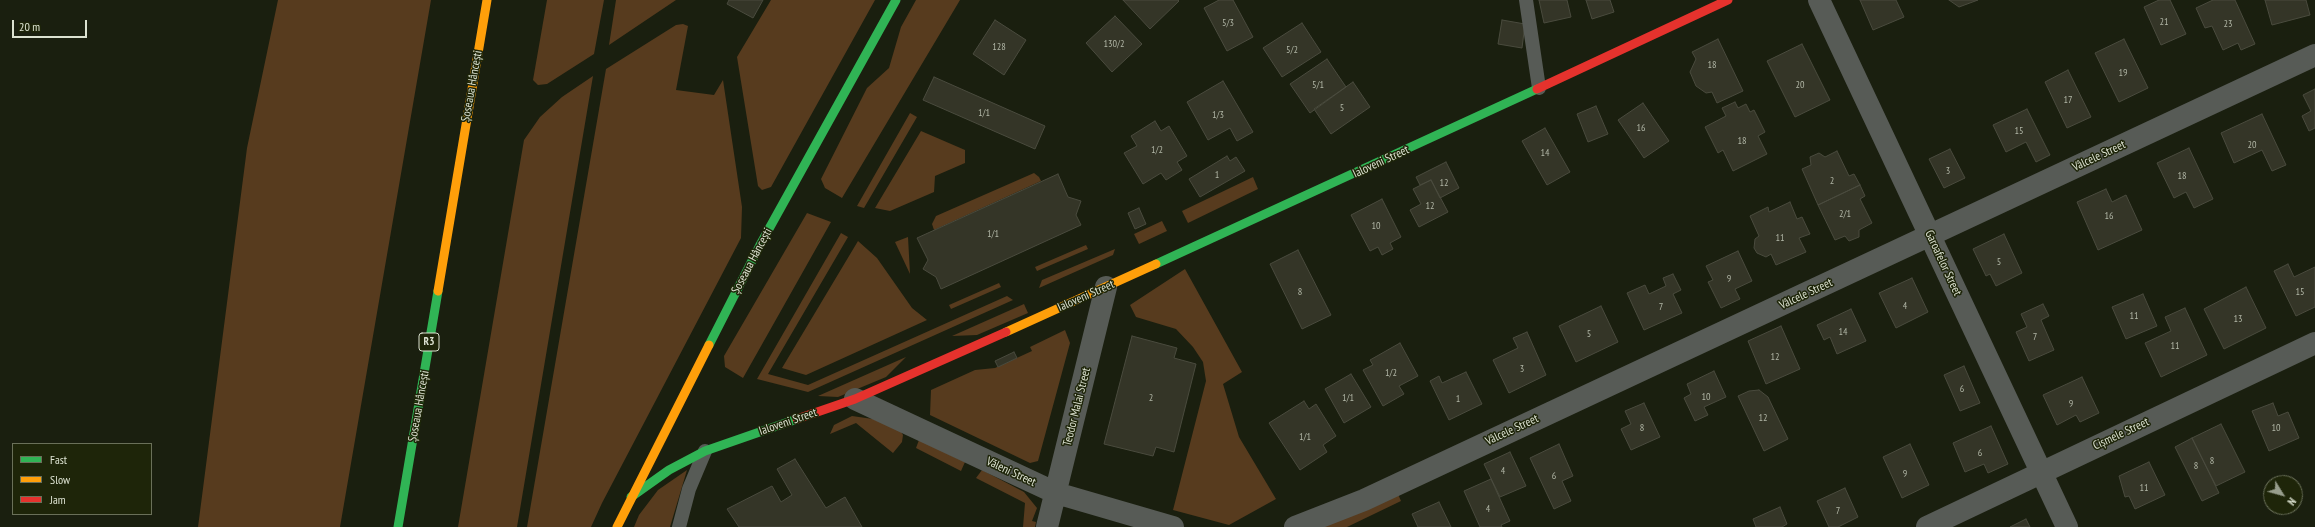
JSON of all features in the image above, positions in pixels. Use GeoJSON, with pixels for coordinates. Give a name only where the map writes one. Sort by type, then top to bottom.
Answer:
{"type":"FeatureCollection","features":[{"type":"Feature","properties":{"kind":"main road","name":"Șoseaua Hâncești"},"geometry":{"type":"LineString","coordinates":[[398,527],[487,0]]}},
{"type":"Feature","properties":{"kind":"main road","name":"Șoseaua Hâncești"},"geometry":{"type":"LineString","coordinates":[[617,527],[760,245],[896,0]]}},
{"type":"Feature","properties":{"kind":"main road","name":"Ialoveni Street"},"geometry":{"type":"LineString","coordinates":[[631,497],[669,470],[705,451],[855,399],[1106,287],[1728,0]]}},
{"type":"Feature","properties":{"kind":"street","name":"Garoafelor Street"},"geometry":{"type":"LineString","coordinates":[[1818,0],[2067,527]]}},
{"type":"Feature","properties":{"kind":"street","name":"Vâlcele Street"},"geometry":{"type":"LineString","coordinates":[[1295,527],[1364,500],[2315,55]]}},
{"type":"Feature","properties":{"kind":"street","name":"Teodor Malai Street"},"geometry":{"type":"LineString","coordinates":[[1046,527],[1056,493],[1106,287]]}},
{"type":"Feature","properties":{"kind":"street","name":"Cișmele Street"},"geometry":{"type":"LineString","coordinates":[[1927,527],[2315,343]]}},
{"type":"Feature","properties":{"kind":"street","name":"Văleni Street"},"geometry":{"type":"LineString","coordinates":[[855,399],[1056,493],[1173,527]]}},
{"type":"Feature","properties":{"kind":"lane"},"geometry":{"type":"LineString","coordinates":[[1526,0],[1539,88]]}},
{"type":"Feature","properties":{"kind":"lane"},"geometry":{"type":"LineString","coordinates":[[678,527],[689,489],[705,451]]}},
{"type":"Feature","properties":{"kind":"shaded area"},"geometry":{"type":"Polygon","coordinates":[[[278,0],[431,0],[340,527],[198,527],[247,148],[278,0]]]}},
{"type":"Feature","properties":{"kind":"shaded area"},"geometry":{"type":"Polygon","coordinates":[[[547,0],[604,0],[594,54],[547,84],[538,85],[533,80],[547,0]]]}},
{"type":"Feature","properties":{"kind":"shaded area"},"geometry":{"type":"Polygon","coordinates":[[[616,0],[676,0],[609,45],[616,0]]]}},
{"type":"Feature","properties":{"kind":"shaded area"},"geometry":{"type":"Polygon","coordinates":[[[771,0],[875,0],[771,187],[762,190],[758,186],[737,57],[771,0]]]}},
{"type":"Feature","properties":{"kind":"shaded area"},"geometry":{"type":"Polygon","coordinates":[[[916,0],[960,0],[842,198],[825,188],[821,179],[867,88],[889,68],[901,27],[916,0]]]}},
{"type":"Feature","properties":{"kind":"shaded area"},"geometry":{"type":"Polygon","coordinates":[[[683,24],[688,26],[676,90],[714,95],[723,80],[742,207],[741,238],[602,503],[591,527],[527,527],[606,69],[676,25],[683,24]]]}},
{"type":"Feature","properties":{"kind":"shaded area"},"geometry":{"type":"Polygon","coordinates":[[[593,76],[517,527],[458,527],[524,140],[540,117],[562,97],[593,76]]]}},
{"type":"Feature","properties":{"kind":"shaded area"},"geometry":{"type":"Polygon","coordinates":[[[910,113],[917,117],[864,208],[857,206],[910,113]]]}},
{"type":"Feature","properties":{"kind":"shaded area"},"geometry":{"type":"Polygon","coordinates":[[[921,131],[965,150],[965,163],[935,176],[934,192],[890,211],[875,208],[921,131]]]}},
{"type":"Feature","properties":{"kind":"shaded area"},"geometry":{"type":"Polygon","coordinates":[[[1034,173],[1041,181],[934,230],[932,224],[936,216],[1034,173]]]}},
{"type":"Feature","properties":{"kind":"shaded area"},"geometry":{"type":"Polygon","coordinates":[[[1253,177],[1258,189],[1188,223],[1182,211],[1253,177]]]}},
{"type":"Feature","properties":{"kind":"shaded area"},"geometry":{"type":"Polygon","coordinates":[[[807,213],[831,222],[743,378],[725,367],[724,356],[807,213]]]}},
{"type":"Feature","properties":{"kind":"shaded area"},"geometry":{"type":"Polygon","coordinates":[[[1162,221],[1167,231],[1139,244],[1134,234],[1162,221]]]}},
{"type":"Feature","properties":{"kind":"shaded area"},"geometry":{"type":"Polygon","coordinates":[[[841,233],[848,237],[768,374],[808,385],[1007,296],[1013,300],[808,392],[757,379],[841,233]]]}},
{"type":"Feature","properties":{"kind":"shaded area"},"geometry":{"type":"Polygon","coordinates":[[[908,237],[910,274],[895,242],[908,237]]]}},
{"type":"Feature","properties":{"kind":"shaded area"},"geometry":{"type":"Polygon","coordinates":[[[858,241],[877,258],[912,308],[927,320],[806,375],[782,368],[858,241]]]}},
{"type":"Feature","properties":{"kind":"shaded area"},"geometry":{"type":"Polygon","coordinates":[[[1086,245],[1088,249],[1037,271],[1035,267],[1086,245]]]}},
{"type":"Feature","properties":{"kind":"shaded area"},"geometry":{"type":"Polygon","coordinates":[[[1115,249],[1113,255],[1039,288],[1042,280],[1115,249]]]}},
{"type":"Feature","properties":{"kind":"shaded area"},"geometry":{"type":"Polygon","coordinates":[[[1185,269],[1242,372],[1223,384],[1239,437],[1276,499],[1229,525],[1173,510],[1206,381],[1203,362],[1193,347],[1176,329],[1136,317],[1130,305],[1185,269]]]}},
{"type":"Feature","properties":{"kind":"shaded area"},"geometry":{"type":"Polygon","coordinates":[[[999,283],[1001,287],[951,309],[949,305],[999,283]]]}},
{"type":"Feature","properties":{"kind":"shaded area"},"geometry":{"type":"Polygon","coordinates":[[[1024,304],[1028,313],[977,335],[952,336],[1024,304]]]}},
{"type":"Feature","properties":{"kind":"shaded area"},"geometry":{"type":"Polygon","coordinates":[[[1065,330],[1070,343],[1038,461],[1030,463],[930,415],[931,390],[975,370],[995,368],[1032,351],[1030,347],[1065,330]]]}},
{"type":"Feature","properties":{"kind":"shaded area"},"geometry":{"type":"Polygon","coordinates":[[[906,357],[886,377],[838,397],[818,396],[906,357]]]}},
{"type":"Feature","properties":{"kind":"shaded area"},"geometry":{"type":"Polygon","coordinates":[[[852,416],[873,419],[900,430],[903,435],[902,442],[893,453],[856,423],[830,434],[834,425],[852,416]]]}},
{"type":"Feature","properties":{"kind":"shaded area"},"geometry":{"type":"Polygon","coordinates":[[[919,440],[965,462],[961,471],[916,448],[919,440]]]}},
{"type":"Feature","properties":{"kind":"shaded area"},"geometry":{"type":"Polygon","coordinates":[[[687,470],[670,527],[634,527],[639,515],[658,490],[687,470]]]}},
{"type":"Feature","properties":{"kind":"shaded area"},"geometry":{"type":"Polygon","coordinates":[[[982,470],[1024,492],[1037,508],[1032,521],[1036,522],[1035,527],[1023,527],[1025,503],[976,478],[982,470]]]}},
{"type":"Feature","properties":{"kind":"shaded area"},"geometry":{"type":"Polygon","coordinates":[[[1398,494],[1401,501],[1347,527],[1321,527],[1398,494]]]}},
{"type":"Feature","properties":{"kind":"building"},"geometry":{"type":"Polygon","coordinates":[[[729,0],[763,0],[753,18],[727,4],[729,0]]]}},
{"type":"Feature","properties":{"kind":"building"},"geometry":{"type":"Polygon","coordinates":[[[1123,0],[1178,0],[1179,1],[1150,29],[1123,0]]]}},
{"type":"Feature","properties":{"kind":"building"},"geometry":{"type":"Polygon","coordinates":[[[1219,0],[1233,0],[1253,37],[1227,51],[1204,8],[1219,0]]]}},
{"type":"Feature","properties":{"kind":"building"},"geometry":{"type":"Polygon","coordinates":[[[1539,0],[1567,0],[1571,17],[1544,23],[1539,0]]]}},
{"type":"Feature","properties":{"kind":"building"},"geometry":{"type":"Polygon","coordinates":[[[1586,0],[1610,0],[1614,12],[1592,19],[1586,0]]]}},
{"type":"Feature","properties":{"kind":"building"},"geometry":{"type":"Polygon","coordinates":[[[1860,0],[1896,0],[1904,17],[1873,30],[1860,0]]]}},
{"type":"Feature","properties":{"kind":"building"},"geometry":{"type":"Polygon","coordinates":[[[1949,0],[1978,0],[1959,7],[1949,0]]]}},
{"type":"Feature","properties":{"kind":"building"},"geometry":{"type":"Polygon","coordinates":[[[2159,0],[2170,0],[2186,34],[2161,45],[2144,7],[2159,0]]]}},
{"type":"Feature","properties":{"kind":"building"},"geometry":{"type":"Polygon","coordinates":[[[2213,0],[2235,0],[2255,44],[2241,50],[2238,43],[2223,50],[2212,26],[2205,28],[2196,8],[2213,0]]]}},
{"type":"Feature","properties":{"kind":"building"},"geometry":{"type":"Polygon","coordinates":[[[2265,0],[2306,0],[2310,15],[2272,25],[2265,0]]]}},
{"type":"Feature","properties":{"kind":"building"},"geometry":{"type":"Polygon","coordinates":[[[1115,16],[1142,44],[1112,72],[1086,43],[1115,16]]]}},
{"type":"Feature","properties":{"kind":"building"},"geometry":{"type":"Polygon","coordinates":[[[995,20],[1026,40],[1004,75],[973,54],[995,20]]]}},
{"type":"Feature","properties":{"kind":"building"},"geometry":{"type":"Polygon","coordinates":[[[1502,20],[1525,24],[1522,48],[1498,44],[1502,20]]]}},
{"type":"Feature","properties":{"kind":"building"},"geometry":{"type":"Polygon","coordinates":[[[1302,23],[1321,52],[1282,77],[1263,48],[1302,23]]]}},
{"type":"Feature","properties":{"kind":"building"},"geometry":{"type":"Polygon","coordinates":[[[1718,39],[1743,91],[1717,103],[1712,92],[1706,93],[1696,86],[1690,72],[1696,59],[1692,52],[1718,39]]]}},
{"type":"Feature","properties":{"kind":"building"},"geometry":{"type":"Polygon","coordinates":[[[2124,39],[2148,88],[2119,102],[2095,53],[2124,39]]]}},
{"type":"Feature","properties":{"kind":"building"},"geometry":{"type":"Polygon","coordinates":[[[1802,44],[1830,100],[1795,117],[1767,61],[1802,44]]]}},
{"type":"Feature","properties":{"kind":"building"},"geometry":{"type":"Polygon","coordinates":[[[1327,59],[1346,87],[1310,113],[1290,84],[1327,59]]]}},
{"type":"Feature","properties":{"kind":"building"},"geometry":{"type":"Polygon","coordinates":[[[2068,70],[2091,117],[2067,128],[2045,82],[2068,70]]]}},
{"type":"Feature","properties":{"kind":"building"},"geometry":{"type":"Polygon","coordinates":[[[934,77],[1045,126],[1035,149],[923,100],[934,77]]]}},
{"type":"Feature","properties":{"kind":"building"},"geometry":{"type":"Polygon","coordinates":[[[1223,81],[1253,132],[1237,141],[1230,128],[1208,140],[1187,102],[1223,81]]]}},
{"type":"Feature","properties":{"kind":"building"},"geometry":{"type":"Polygon","coordinates":[[[1353,82],[1370,107],[1331,134],[1314,109],[1353,82]]]}},
{"type":"Feature","properties":{"kind":"building"},"geometry":{"type":"Polygon","coordinates":[[[2315,89],[2315,128],[2309,131],[2302,116],[2311,111],[2303,95],[2315,89]]]}},
{"type":"Feature","properties":{"kind":"building"},"geometry":{"type":"Polygon","coordinates":[[[1735,102],[1738,108],[1746,104],[1750,112],[1754,110],[1765,132],[1758,136],[1767,154],[1733,171],[1723,150],[1718,153],[1705,127],[1726,116],[1722,108],[1735,102]]]}},
{"type":"Feature","properties":{"kind":"building"},"geometry":{"type":"Polygon","coordinates":[[[1643,103],[1669,141],[1644,158],[1618,120],[1643,103]]]}},
{"type":"Feature","properties":{"kind":"building"},"geometry":{"type":"Polygon","coordinates":[[[1596,106],[1608,134],[1588,142],[1577,114],[1596,106]]]}},
{"type":"Feature","properties":{"kind":"building"},"geometry":{"type":"Polygon","coordinates":[[[2027,109],[2050,155],[2036,162],[2026,142],[2006,152],[1993,125],[2027,109]]]}},
{"type":"Feature","properties":{"kind":"building"},"geometry":{"type":"Polygon","coordinates":[[[2262,114],[2286,165],[2272,171],[2262,150],[2234,163],[2221,133],[2262,114]]]}},
{"type":"Feature","properties":{"kind":"building"},"geometry":{"type":"Polygon","coordinates":[[[1155,121],[1161,131],[1169,126],[1187,156],[1177,162],[1182,170],[1166,180],[1161,173],[1143,184],[1124,153],[1137,146],[1131,136],[1155,121]]]}},
{"type":"Feature","properties":{"kind":"building"},"geometry":{"type":"Polygon","coordinates":[[[1545,128],[1570,172],[1547,185],[1522,141],[1545,128]]]}},
{"type":"Feature","properties":{"kind":"building"},"geometry":{"type":"Polygon","coordinates":[[[2189,148],[2213,199],[2194,208],[2186,192],[2174,198],[2157,163],[2189,148]]]}},
{"type":"Feature","properties":{"kind":"building"},"geometry":{"type":"Polygon","coordinates":[[[1950,149],[1965,178],[1944,188],[1929,159],[1950,149]]]}},
{"type":"Feature","properties":{"kind":"building"},"geometry":{"type":"Polygon","coordinates":[[[1837,151],[1849,176],[1854,174],[1860,185],[1818,205],[1802,169],[1811,165],[1810,157],[1819,153],[1825,157],[1837,151]]]}},
{"type":"Feature","properties":{"kind":"building"},"geometry":{"type":"Polygon","coordinates":[[[1227,156],[1230,161],[1236,157],[1245,171],[1200,197],[1189,179],[1227,156]]]}},
{"type":"Feature","properties":{"kind":"building"},"geometry":{"type":"Polygon","coordinates":[[[1446,162],[1459,188],[1440,198],[1431,180],[1420,185],[1416,177],[1446,162]]]}},
{"type":"Feature","properties":{"kind":"building"},"geometry":{"type":"Polygon","coordinates":[[[1058,174],[1068,197],[1081,201],[1076,215],[1081,225],[941,289],[936,277],[923,269],[928,260],[917,238],[1058,174]]]}},
{"type":"Feature","properties":{"kind":"building"},"geometry":{"type":"Polygon","coordinates":[[[1431,180],[1448,212],[1419,227],[1410,210],[1421,204],[1413,189],[1431,180]]]}},
{"type":"Feature","properties":{"kind":"building"},"geometry":{"type":"Polygon","coordinates":[[[1860,185],[1865,196],[1860,199],[1872,223],[1859,230],[1859,237],[1849,241],[1845,236],[1835,240],[1818,205],[1860,185]]]}},
{"type":"Feature","properties":{"kind":"building"},"geometry":{"type":"Polygon","coordinates":[[[2106,189],[2112,202],[2126,195],[2142,230],[2098,250],[2077,202],[2106,189]]]}},
{"type":"Feature","properties":{"kind":"building"},"geometry":{"type":"Polygon","coordinates":[[[1382,199],[1401,237],[1390,243],[1393,249],[1382,255],[1378,247],[1370,251],[1351,215],[1382,199]]]}},
{"type":"Feature","properties":{"kind":"building"},"geometry":{"type":"Polygon","coordinates":[[[1790,202],[1797,219],[1802,217],[1810,234],[1799,238],[1806,252],[1776,265],[1771,254],[1766,257],[1757,253],[1754,248],[1755,239],[1759,236],[1750,216],[1768,207],[1769,212],[1790,202]]]}},
{"type":"Feature","properties":{"kind":"building"},"geometry":{"type":"Polygon","coordinates":[[[1139,208],[1146,224],[1135,229],[1128,213],[1139,208]]]}},
{"type":"Feature","properties":{"kind":"building"},"geometry":{"type":"Polygon","coordinates":[[[2004,234],[2022,273],[1996,286],[1990,274],[1986,276],[1973,249],[2004,234]]]}},
{"type":"Feature","properties":{"kind":"building"},"geometry":{"type":"Polygon","coordinates":[[[1298,250],[1331,315],[1302,329],[1270,264],[1298,250]]]}},
{"type":"Feature","properties":{"kind":"building"},"geometry":{"type":"Polygon","coordinates":[[[1738,251],[1752,281],[1735,289],[1740,299],[1721,308],[1708,282],[1713,280],[1706,266],[1738,251]]]}},
{"type":"Feature","properties":{"kind":"building"},"geometry":{"type":"Polygon","coordinates":[[[2288,264],[2294,277],[2315,267],[2315,307],[2296,316],[2274,271],[2288,264]]]}},
{"type":"Feature","properties":{"kind":"building"},"geometry":{"type":"Polygon","coordinates":[[[1673,274],[1681,290],[1673,294],[1682,313],[1644,330],[1627,293],[1645,285],[1649,294],[1666,286],[1663,278],[1673,274]]]}},
{"type":"Feature","properties":{"kind":"building"},"geometry":{"type":"Polygon","coordinates":[[[1912,278],[1928,312],[1896,328],[1879,293],[1912,278]]]}},
{"type":"Feature","properties":{"kind":"building"},"geometry":{"type":"Polygon","coordinates":[[[2246,287],[2266,328],[2224,349],[2204,309],[2246,287]]]}},
{"type":"Feature","properties":{"kind":"building"},"geometry":{"type":"Polygon","coordinates":[[[2143,294],[2157,326],[2126,339],[2112,307],[2143,294]]]}},
{"type":"Feature","properties":{"kind":"building"},"geometry":{"type":"Polygon","coordinates":[[[2043,304],[2049,316],[2041,320],[2054,350],[2029,361],[2016,332],[2027,327],[2021,314],[2043,304]]]}},
{"type":"Feature","properties":{"kind":"building"},"geometry":{"type":"Polygon","coordinates":[[[1601,306],[1618,342],[1576,362],[1559,326],[1601,306]]]}},
{"type":"Feature","properties":{"kind":"building"},"geometry":{"type":"Polygon","coordinates":[[[2185,308],[2207,355],[2161,377],[2145,343],[2171,331],[2165,317],[2185,308]]]}},
{"type":"Feature","properties":{"kind":"building"},"geometry":{"type":"Polygon","coordinates":[[[1851,309],[1866,341],[1837,354],[1830,337],[1824,340],[1817,325],[1851,309]]]}},
{"type":"Feature","properties":{"kind":"building"},"geometry":{"type":"Polygon","coordinates":[[[1781,326],[1800,369],[1766,384],[1748,341],[1781,326]]]}},
{"type":"Feature","properties":{"kind":"building"},"geometry":{"type":"Polygon","coordinates":[[[1527,332],[1546,375],[1509,393],[1493,360],[1518,348],[1513,338],[1527,332]]]}},
{"type":"Feature","properties":{"kind":"building"},"geometry":{"type":"Polygon","coordinates":[[[1132,336],[1177,348],[1174,358],[1196,364],[1174,452],[1156,447],[1153,456],[1104,444],[1132,336]]]}},
{"type":"Feature","properties":{"kind":"building"},"geometry":{"type":"Polygon","coordinates":[[[1400,343],[1418,376],[1399,386],[1404,394],[1383,406],[1363,370],[1373,365],[1370,360],[1400,343]]]}},
{"type":"Feature","properties":{"kind":"building"},"geometry":{"type":"Polygon","coordinates":[[[1014,352],[1017,358],[998,367],[995,361],[1014,352]]]}},
{"type":"Feature","properties":{"kind":"building"},"geometry":{"type":"Polygon","coordinates":[[[1964,366],[1980,403],[1960,411],[1944,375],[1964,366]]]}},
{"type":"Feature","properties":{"kind":"building"},"geometry":{"type":"Polygon","coordinates":[[[1714,371],[1726,397],[1704,407],[1708,415],[1695,421],[1684,398],[1691,394],[1687,384],[1714,371]]]}},
{"type":"Feature","properties":{"kind":"building"},"geometry":{"type":"Polygon","coordinates":[[[1466,372],[1482,404],[1449,420],[1430,381],[1439,376],[1442,383],[1466,372]]]}},
{"type":"Feature","properties":{"kind":"building"},"geometry":{"type":"Polygon","coordinates":[[[1351,374],[1371,407],[1344,423],[1325,389],[1351,374]]]}},
{"type":"Feature","properties":{"kind":"building"},"geometry":{"type":"Polygon","coordinates":[[[2082,377],[2099,413],[2080,422],[2076,415],[2057,425],[2043,395],[2082,377]]]}},
{"type":"Feature","properties":{"kind":"building"},"geometry":{"type":"Polygon","coordinates":[[[1759,390],[1768,397],[1788,439],[1764,451],[1738,396],[1749,391],[1759,390]]]}},
{"type":"Feature","properties":{"kind":"building"},"geometry":{"type":"Polygon","coordinates":[[[1304,401],[1309,409],[1316,404],[1336,436],[1323,445],[1327,452],[1300,470],[1269,423],[1304,401]]]}},
{"type":"Feature","properties":{"kind":"building"},"geometry":{"type":"Polygon","coordinates":[[[1644,403],[1660,437],[1631,450],[1621,429],[1631,424],[1625,411],[1644,403]]]}},
{"type":"Feature","properties":{"kind":"building"},"geometry":{"type":"Polygon","coordinates":[[[2273,403],[2278,416],[2288,412],[2299,438],[2269,451],[2252,411],[2273,403]]]}},
{"type":"Feature","properties":{"kind":"building"},"geometry":{"type":"Polygon","coordinates":[[[2221,424],[2245,472],[2216,486],[2192,438],[2221,424]]]}},
{"type":"Feature","properties":{"kind":"building"},"geometry":{"type":"Polygon","coordinates":[[[1991,426],[2008,464],[1988,473],[1984,464],[1965,472],[1953,443],[1991,426]]]}},
{"type":"Feature","properties":{"kind":"building"},"geometry":{"type":"Polygon","coordinates":[[[2192,438],[2219,493],[2202,501],[2175,447],[2192,438]]]}},
{"type":"Feature","properties":{"kind":"building"},"geometry":{"type":"Polygon","coordinates":[[[1559,444],[1573,476],[1562,481],[1571,501],[1554,509],[1530,458],[1559,444]]]}},
{"type":"Feature","properties":{"kind":"building"},"geometry":{"type":"Polygon","coordinates":[[[1910,444],[1929,485],[1902,498],[1883,457],[1910,444]]]}},
{"type":"Feature","properties":{"kind":"building"},"geometry":{"type":"Polygon","coordinates":[[[1510,452],[1526,486],[1500,497],[1484,464],[1510,452]]]}},
{"type":"Feature","properties":{"kind":"building"},"geometry":{"type":"Polygon","coordinates":[[[795,459],[826,508],[845,497],[862,527],[739,527],[727,509],[772,486],[781,502],[792,495],[777,469],[795,459]]]}},
{"type":"Feature","properties":{"kind":"building"},"geometry":{"type":"Polygon","coordinates":[[[2149,462],[2165,495],[2135,509],[2129,496],[2125,497],[2119,476],[2149,462]]]}},
{"type":"Feature","properties":{"kind":"building"},"geometry":{"type":"Polygon","coordinates":[[[1491,479],[1510,521],[1501,525],[1502,527],[1480,527],[1464,491],[1491,479]]]}},
{"type":"Feature","properties":{"kind":"building"},"geometry":{"type":"Polygon","coordinates":[[[1845,488],[1858,517],[1838,527],[1829,527],[1817,501],[1845,488]]]}},
{"type":"Feature","properties":{"kind":"building"},"geometry":{"type":"Polygon","coordinates":[[[1439,502],[1451,527],[1418,527],[1412,514],[1439,502]]]}},
{"type":"Feature","properties":{"kind":"building"},"geometry":{"type":"Polygon","coordinates":[[[1780,507],[1787,524],[1782,527],[1756,527],[1753,519],[1780,507]]]}},
{"type":"Feature","properties":{"kind":"building"},"geometry":{"type":"Polygon","coordinates":[[[2026,519],[2030,527],[2010,527],[2026,519]]]}},
{"type":"Feature","properties":{"kind":"traffic: fast"},"geometry":{"type":"LineString","coordinates":[[709,345],[760,245],[896,0]]}},
{"type":"Feature","properties":{"kind":"traffic: fast"},"geometry":{"type":"LineString","coordinates":[[1156,264],[1537,89]]}},
{"type":"Feature","properties":{"kind":"traffic: fast"},"geometry":{"type":"LineString","coordinates":[[398,527],[438,291]]}},
{"type":"Feature","properties":{"kind":"traffic: fast"},"geometry":{"type":"LineString","coordinates":[[631,497],[669,470],[705,451],[797,419]]}},
{"type":"Feature","properties":{"kind":"traffic: slow"},"geometry":{"type":"LineString","coordinates":[[438,291],[487,0]]}},
{"type":"Feature","properties":{"kind":"traffic: slow"},"geometry":{"type":"LineString","coordinates":[[1006,332],[1156,264]]}},
{"type":"Feature","properties":{"kind":"traffic: slow"},"geometry":{"type":"LineString","coordinates":[[617,527],[709,345]]}},
{"type":"Feature","properties":{"kind":"traffic: jam"},"geometry":{"type":"LineString","coordinates":[[1537,89],[1728,0]]}},
{"type":"Feature","properties":{"kind":"traffic: jam"},"geometry":{"type":"LineString","coordinates":[[797,419],[855,399],[1006,332]]}}]}
